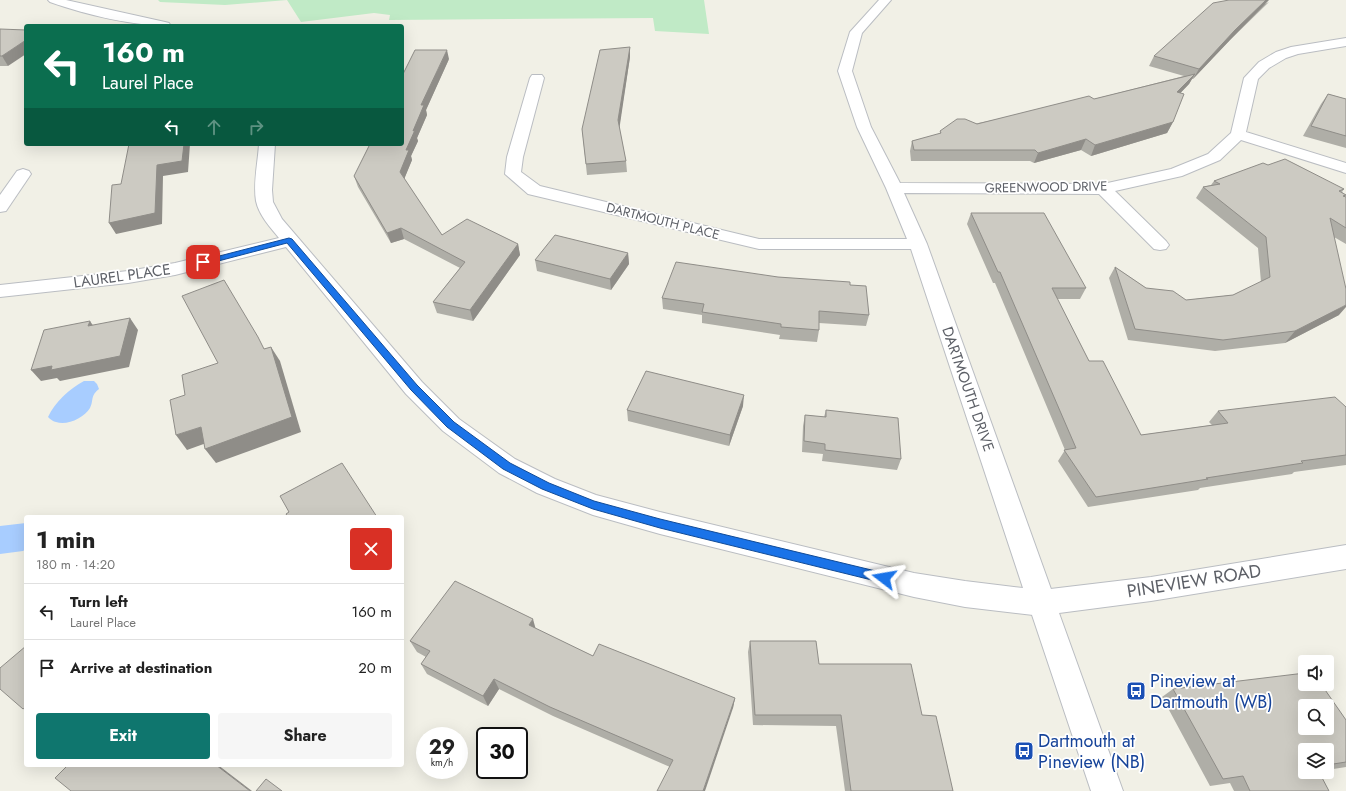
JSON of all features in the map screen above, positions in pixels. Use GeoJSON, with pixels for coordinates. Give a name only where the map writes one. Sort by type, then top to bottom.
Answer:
{"type":"FeatureCollection","features":[{"type":"Feature","properties":{"kind":"street"},"geometry":{"type":"LineString","coordinates":[[54,0],[98,12],[155,24]]}},
{"type":"Feature","properties":{"kind":"street","name":"DARTMOUTH DRIVE"},"geometry":{"type":"LineString","coordinates":[[884,0],[856,32],[845,71],[864,127],[894,188],[918,244],[1107,791]]}},
{"type":"Feature","properties":{"kind":"street"},"geometry":{"type":"LineString","coordinates":[[1346,42],[1296,50],[1281,55],[1264,65],[1251,78],[1238,134],[1346,168]]}},
{"type":"Feature","properties":{"kind":"street","name":"DARTMOUTH PLACE"},"geometry":{"type":"LineString","coordinates":[[537,78],[515,157],[513,174],[534,190],[759,244],[918,244]]}},
{"type":"Feature","properties":{"kind":"street","name":"GREENWOOD DRIVE"},"geometry":{"type":"LineString","coordinates":[[894,188],[1103,189],[1176,173],[1214,157],[1238,134]]}},
{"type":"Feature","properties":{"kind":"street","name":"PINEVIEW ROAD"},"geometry":{"type":"LineString","coordinates":[[267,146],[264,190],[265,202],[274,221],[289,241],[414,388],[451,425],[507,466],[546,486],[593,505],[660,523],[914,585],[965,594],[1042,603],[1151,589],[1346,557]]}},
{"type":"Feature","properties":{"kind":"street"},"geometry":{"type":"LineString","coordinates":[[0,208],[23,174]]}},
{"type":"Feature","properties":{"kind":"street"},"geometry":{"type":"LineString","coordinates":[[1103,189],[1160,245]]}},
{"type":"Feature","properties":{"kind":"street","name":"LAUREL PLACE"},"geometry":{"type":"LineString","coordinates":[[0,291],[175,269],[289,241]]}},
{"type":"Feature","properties":{"kind":"green space"},"geometry":{"type":"Polygon","coordinates":[[[158,0],[287,0],[225,5],[160,2],[158,0]]]}},
{"type":"Feature","properties":{"kind":"green space"},"geometry":{"type":"Polygon","coordinates":[[[287,0],[704,0],[709,34],[655,31],[653,18],[389,20],[390,15],[374,13],[301,22],[287,0]]]}},
{"type":"Feature","properties":{"kind":"water"},"geometry":{"type":"Polygon","coordinates":[[[84,381],[94,381],[99,389],[94,394],[90,408],[84,415],[80,418],[65,423],[55,422],[48,417],[54,406],[63,396],[84,381]]]}},
{"type":"Feature","properties":{"kind":"water"},"geometry":{"type":"Polygon","coordinates":[[[24,523],[24,550],[0,554],[0,526],[24,523]]]}},
{"type":"Feature","properties":{"kind":"building"},"geometry":{"type":"Polygon","coordinates":[[[1229,0],[1266,0],[1235,30],[1199,69],[1154,56],[1213,3],[1229,0]]]}},
{"type":"Feature","properties":{"kind":"building"},"geometry":{"type":"Polygon","coordinates":[[[0,29],[24,30],[24,41],[0,56],[0,29]]]}},
{"type":"Feature","properties":{"kind":"building"},"geometry":{"type":"Polygon","coordinates":[[[630,47],[618,120],[626,161],[586,164],[582,129],[600,50],[630,47]]]}},
{"type":"Feature","properties":{"kind":"building"},"geometry":{"type":"Polygon","coordinates":[[[415,50],[447,50],[421,105],[424,105],[406,150],[409,150],[400,172],[442,235],[467,219],[518,244],[470,310],[433,302],[465,262],[401,228],[387,233],[354,176],[369,146],[404,146],[404,72],[415,50]]]}},
{"type":"Feature","properties":{"kind":"building"},"geometry":{"type":"Polygon","coordinates":[[[1195,74],[1177,92],[1184,94],[1173,122],[1095,145],[1086,139],[1038,153],[1035,150],[914,150],[912,141],[941,133],[940,131],[957,119],[965,119],[977,124],[1089,96],[1094,99],[1195,74]]]}},
{"type":"Feature","properties":{"kind":"building"},"geometry":{"type":"Polygon","coordinates":[[[1328,94],[1346,99],[1346,136],[1311,126],[1328,94]]]}},
{"type":"Feature","properties":{"kind":"building"},"geometry":{"type":"Polygon","coordinates":[[[129,146],[184,146],[182,161],[157,165],[155,213],[109,223],[112,185],[121,184],[129,146]]]}},
{"type":"Feature","properties":{"kind":"building"},"geometry":{"type":"Polygon","coordinates":[[[1285,159],[1344,189],[1339,191],[1346,195],[1343,196],[1346,197],[1346,228],[1330,218],[1346,289],[1346,305],[1295,331],[1223,340],[1135,329],[1115,267],[1146,288],[1173,291],[1186,300],[1233,295],[1270,277],[1266,237],[1203,187],[1220,184],[1214,181],[1263,163],[1268,165],[1285,159]]]}},
{"type":"Feature","properties":{"kind":"building"},"geometry":{"type":"Polygon","coordinates":[[[971,213],[1044,213],[1086,288],[1052,288],[1089,361],[1103,361],[1141,435],[1228,423],[1218,411],[1335,397],[1346,407],[1346,455],[1301,461],[1303,463],[1096,497],[1064,450],[1076,448],[1000,272],[998,272],[971,213]]]}},
{"type":"Feature","properties":{"kind":"building"},"geometry":{"type":"Polygon","coordinates":[[[555,235],[628,253],[610,279],[535,260],[555,235]]]}},
{"type":"Feature","properties":{"kind":"building"},"geometry":{"type":"Polygon","coordinates":[[[676,262],[778,277],[850,282],[850,285],[866,286],[869,315],[819,311],[819,330],[781,327],[781,324],[702,312],[704,304],[662,298],[676,262]]]}},
{"type":"Feature","properties":{"kind":"building"},"geometry":{"type":"Polygon","coordinates":[[[224,280],[264,349],[271,347],[292,417],[205,449],[201,427],[176,435],[170,400],[185,395],[182,375],[218,363],[182,296],[224,280]]]}},
{"type":"Feature","properties":{"kind":"building"},"geometry":{"type":"Polygon","coordinates":[[[130,318],[120,356],[51,370],[52,366],[31,370],[44,330],[90,321],[88,326],[130,318]]]}},
{"type":"Feature","properties":{"kind":"building"},"geometry":{"type":"Polygon","coordinates":[[[646,371],[744,395],[730,435],[627,410],[646,371]]]}},
{"type":"Feature","properties":{"kind":"building"},"geometry":{"type":"Polygon","coordinates":[[[826,410],[898,418],[901,459],[825,450],[825,444],[804,441],[805,415],[826,417],[826,410]]]}},
{"type":"Feature","properties":{"kind":"building"},"geometry":{"type":"Polygon","coordinates":[[[342,463],[376,515],[287,515],[289,512],[280,496],[342,463]]]}},
{"type":"Feature","properties":{"kind":"building"},"geometry":{"type":"Polygon","coordinates":[[[455,581],[533,619],[529,625],[593,656],[599,644],[735,698],[703,791],[657,791],[673,760],[550,707],[494,679],[483,696],[421,664],[430,651],[410,641],[455,581]]]}},
{"type":"Feature","properties":{"kind":"building"},"geometry":{"type":"Polygon","coordinates":[[[750,641],[816,641],[819,664],[911,664],[922,715],[936,716],[953,791],[851,791],[841,715],[755,715],[750,641]]]}},
{"type":"Feature","properties":{"kind":"building"},"geometry":{"type":"Polygon","coordinates":[[[24,648],[23,709],[0,689],[0,668],[24,648]]]}},
{"type":"Feature","properties":{"kind":"building"},"geometry":{"type":"Polygon","coordinates":[[[1298,674],[1298,691],[1326,691],[1331,699],[1298,699],[1298,735],[1334,735],[1334,703],[1346,720],[1346,762],[1334,764],[1334,743],[1298,743],[1298,779],[1323,779],[1329,791],[1250,791],[1243,776],[1223,779],[1173,689],[1298,674]]]}},
{"type":"Feature","properties":{"kind":"building"},"geometry":{"type":"Polygon","coordinates":[[[66,767],[219,767],[250,791],[71,791],[55,778],[66,767]]]}},
{"type":"Feature","properties":{"kind":"building"},"geometry":{"type":"Polygon","coordinates":[[[266,779],[282,791],[256,791],[266,779]]]}},
{"type":"Feature","properties":{"kind":"place","name":"Pineview at Dartmouth (WB)"},"geometry":{"type":"Point","coordinates":[1136,691]}},
{"type":"Feature","properties":{"kind":"place","name":"Dartmouth at Pineview (NB)"},"geometry":{"type":"Point","coordinates":[1024,751]}},
{"type":"Feature","properties":{"kind":"route"},"geometry":{"type":"LineString","coordinates":[[203,262],[289,241],[414,388],[451,425],[507,466],[546,486],[593,505],[884,578]]}}]}
